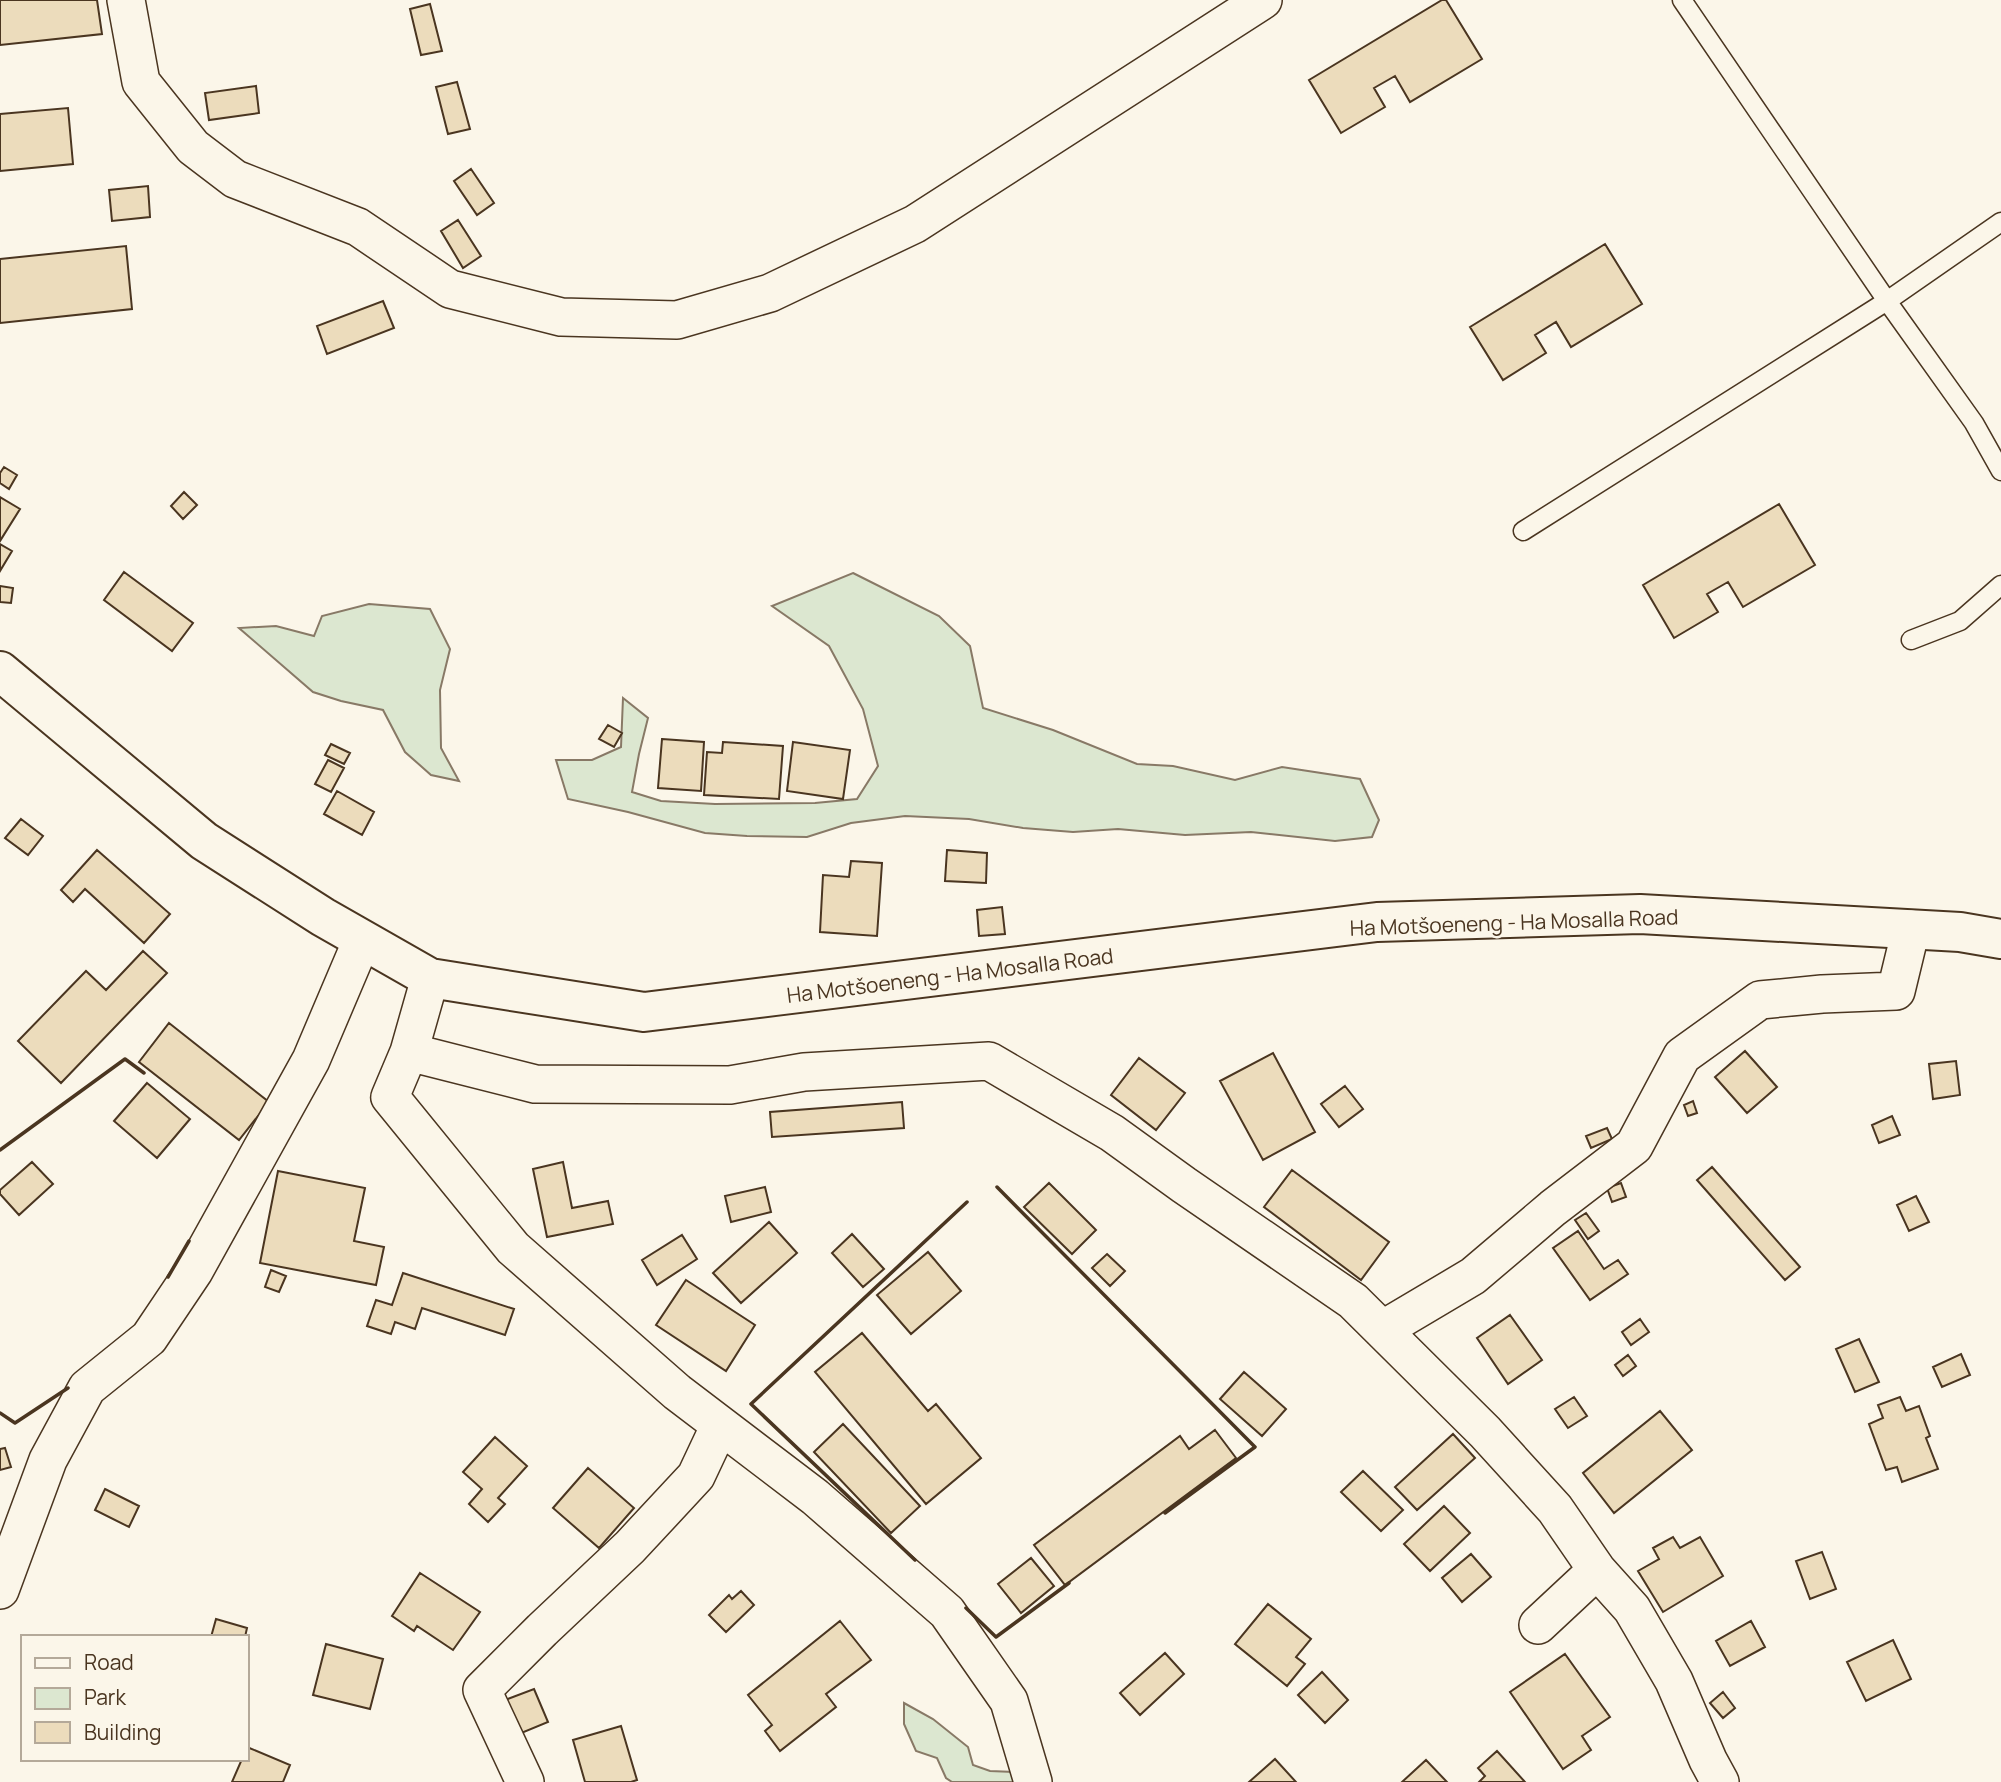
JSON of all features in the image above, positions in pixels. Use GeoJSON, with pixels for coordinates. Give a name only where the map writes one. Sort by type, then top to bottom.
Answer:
{"type":"FeatureCollection","features":[{"type":"Feature","properties":{"kind":"main road","name":"Ha Motšoeneng - Ha Mosalla Road"},"geometry":{"type":"LineString","coordinates":[[0,671],[204,841],[323,917],[430,978],[644,1012],[1377,922],[1640,915],[1960,932],[2001,939]]}},
{"type":"Feature","properties":{"kind":"street"},"geometry":{"type":"LineString","coordinates":[[126,0],[141,82],[193,147],[234,179],[358,227],[450,289],[561,317],[677,320],[770,293],[915,224],[1263,0]]}},
{"type":"Feature","properties":{"kind":"street"},"geometry":{"type":"LineString","coordinates":[[1382,1329],[1473,1276],[1553,1208],[1633,1146],[1682,1056],[1760,1000],[1896,991],[1911,929]]}},
{"type":"Feature","properties":{"kind":"street"},"geometry":{"type":"LineString","coordinates":[[0,1590],[48,1460],[87,1388],[149,1338],[194,1271],[311,1060],[362,940]]}},
{"type":"Feature","properties":{"kind":"street"},"geometry":{"type":"LineString","coordinates":[[430,978],[409,1052],[390,1097],[513,1248],[677,1392],[815,1497],[947,1612],[1009,1701],[1033,1782]]}},
{"type":"Feature","properties":{"kind":"street"},"geometry":{"type":"LineString","coordinates":[[409,1052],[535,1084],[730,1085],[804,1072],[989,1061],[1112,1133],[1353,1301],[1382,1329],[1485,1432],[1555,1510],[1597,1570],[1632,1609],[1674,1681],[1720,1782]]}},
{"type":"Feature","properties":{"kind":"street"},"geometry":{"type":"LineString","coordinates":[[524,1782],[482,1690],[630,1547],[696,1476],[720,1425]]}},
{"type":"Feature","properties":{"kind":"street"},"geometry":{"type":"LineString","coordinates":[[1538,1625],[1597,1570]]}},
{"type":"Feature","properties":{"kind":"lane"},"geometry":{"type":"LineString","coordinates":[[1682,0],[1887,302],[1975,423],[2001,471]]}},
{"type":"Feature","properties":{"kind":"lane"},"geometry":{"type":"LineString","coordinates":[[1523,531],[1887,302],[2001,222]]}},
{"type":"Feature","properties":{"kind":"lane"},"geometry":{"type":"LineString","coordinates":[[1911,640],[1960,621],[2001,584]]}},
{"type":"Feature","properties":{"kind":"green space"},"geometry":{"type":"Polygon","coordinates":[[[853,573],[939,616],[970,646],[983,708],[1053,730],[1137,764],[1173,766],[1235,780],[1282,767],[1360,779],[1379,820],[1372,837],[1335,841],[1251,832],[1185,835],[1118,829],[1073,832],[1023,828],[969,819],[905,816],[851,823],[807,837],[747,836],[705,833],[568,799],[556,760],[592,760],[621,747],[623,698],[648,718],[632,792],[661,801],[715,804],[815,803],[857,799],[878,766],[863,709],[829,646],[772,606],[853,573]]]}},
{"type":"Feature","properties":{"kind":"green space"},"geometry":{"type":"Polygon","coordinates":[[[369,604],[430,609],[450,649],[440,690],[441,748],[459,781],[431,775],[405,752],[383,710],[313,692],[239,628],[276,626],[314,636],[322,616],[369,604]]]}},
{"type":"Feature","properties":{"kind":"green space"},"geometry":{"type":"Polygon","coordinates":[[[904,1703],[933,1719],[968,1747],[973,1765],[990,1771],[1014,1772],[1015,1782],[952,1782],[946,1778],[937,1758],[916,1751],[904,1724],[904,1703]]]}},
{"type":"Feature","properties":{"kind":"building"},"geometry":{"type":"Polygon","coordinates":[[[0,0],[97,0],[102,34],[0,45],[0,0]]]}},
{"type":"Feature","properties":{"kind":"building"},"geometry":{"type":"Polygon","coordinates":[[[1446,0],[1482,59],[1410,102],[1395,76],[1374,88],[1385,107],[1341,133],[1309,80],[1446,0]]]}},
{"type":"Feature","properties":{"kind":"building"},"geometry":{"type":"Polygon","coordinates":[[[430,4],[442,51],[421,55],[410,9],[430,4]]]}},
{"type":"Feature","properties":{"kind":"building"},"geometry":{"type":"Polygon","coordinates":[[[457,82],[470,129],[448,134],[436,87],[457,82]]]}},
{"type":"Feature","properties":{"kind":"building"},"geometry":{"type":"Polygon","coordinates":[[[256,86],[259,113],[209,120],[205,93],[256,86]]]}},
{"type":"Feature","properties":{"kind":"building"},"geometry":{"type":"Polygon","coordinates":[[[68,108],[73,164],[0,171],[0,114],[68,108]]]}},
{"type":"Feature","properties":{"kind":"building"},"geometry":{"type":"Polygon","coordinates":[[[471,169],[494,203],[477,215],[454,181],[471,169]]]}},
{"type":"Feature","properties":{"kind":"building"},"geometry":{"type":"Polygon","coordinates":[[[148,186],[150,217],[112,221],[109,190],[148,186]]]}},
{"type":"Feature","properties":{"kind":"building"},"geometry":{"type":"Polygon","coordinates":[[[458,220],[481,256],[463,268],[441,231],[458,220]]]}},
{"type":"Feature","properties":{"kind":"building"},"geometry":{"type":"Polygon","coordinates":[[[1605,244],[1642,304],[1571,347],[1556,322],[1535,335],[1546,353],[1503,380],[1470,327],[1605,244]]]}},
{"type":"Feature","properties":{"kind":"building"},"geometry":{"type":"Polygon","coordinates":[[[126,246],[132,309],[0,323],[0,259],[126,246]]]}},
{"type":"Feature","properties":{"kind":"building"},"geometry":{"type":"Polygon","coordinates":[[[383,301],[394,328],[327,354],[317,326],[383,301]]]}},
{"type":"Feature","properties":{"kind":"building"},"geometry":{"type":"Polygon","coordinates":[[[4,467],[17,475],[9,489],[0,483],[0,473],[4,467]]]}},
{"type":"Feature","properties":{"kind":"building"},"geometry":{"type":"Polygon","coordinates":[[[184,492],[197,505],[183,519],[171,506],[184,492]]]}},
{"type":"Feature","properties":{"kind":"building"},"geometry":{"type":"Polygon","coordinates":[[[0,497],[20,509],[0,541],[0,497]]]}},
{"type":"Feature","properties":{"kind":"building"},"geometry":{"type":"Polygon","coordinates":[[[1779,504],[1815,565],[1743,607],[1728,582],[1707,594],[1718,612],[1674,638],[1643,585],[1779,504]]]}},
{"type":"Feature","properties":{"kind":"building"},"geometry":{"type":"Polygon","coordinates":[[[0,544],[12,551],[0,571],[0,544]]]}},
{"type":"Feature","properties":{"kind":"building"},"geometry":{"type":"Polygon","coordinates":[[[124,572],[193,623],[172,651],[104,600],[124,572]]]}},
{"type":"Feature","properties":{"kind":"building"},"geometry":{"type":"Polygon","coordinates":[[[0,586],[13,588],[11,603],[0,602],[0,586]]]}},
{"type":"Feature","properties":{"kind":"building"},"geometry":{"type":"Polygon","coordinates":[[[608,725],[622,733],[614,747],[599,739],[608,725]]]}},
{"type":"Feature","properties":{"kind":"building"},"geometry":{"type":"Polygon","coordinates":[[[662,739],[704,742],[701,791],[658,788],[662,739]]]}},
{"type":"Feature","properties":{"kind":"building"},"geometry":{"type":"Polygon","coordinates":[[[723,742],[783,746],[779,799],[704,795],[707,752],[722,753],[723,742]]]}},
{"type":"Feature","properties":{"kind":"building"},"geometry":{"type":"Polygon","coordinates":[[[793,742],[850,750],[843,799],[787,791],[793,742]]]}},
{"type":"Feature","properties":{"kind":"building"},"geometry":{"type":"Polygon","coordinates":[[[331,744],[350,753],[344,764],[325,755],[331,744]]]}},
{"type":"Feature","properties":{"kind":"building"},"geometry":{"type":"Polygon","coordinates":[[[328,760],[344,768],[331,792],[315,784],[328,760]]]}},
{"type":"Feature","properties":{"kind":"building"},"geometry":{"type":"Polygon","coordinates":[[[337,791],[374,812],[362,835],[324,814],[337,791]]]}},
{"type":"Feature","properties":{"kind":"building"},"geometry":{"type":"Polygon","coordinates":[[[21,819],[43,836],[28,855],[5,838],[21,819]]]}},
{"type":"Feature","properties":{"kind":"building"},"geometry":{"type":"Polygon","coordinates":[[[97,850],[170,914],[144,943],[85,889],[73,902],[61,890],[97,850]]]}},
{"type":"Feature","properties":{"kind":"building"},"geometry":{"type":"Polygon","coordinates":[[[947,850],[987,853],[986,883],[945,881],[947,850]]]}},
{"type":"Feature","properties":{"kind":"building"},"geometry":{"type":"Polygon","coordinates":[[[851,861],[882,863],[877,936],[820,932],[823,875],[849,877],[851,861]]]}},
{"type":"Feature","properties":{"kind":"building"},"geometry":{"type":"Polygon","coordinates":[[[1002,907],[1005,934],[979,936],[977,910],[1002,907]]]}},
{"type":"Feature","properties":{"kind":"building"},"geometry":{"type":"Polygon","coordinates":[[[143,951],[167,973],[61,1083],[18,1041],[86,971],[106,990],[143,951]]]}},
{"type":"Feature","properties":{"kind":"building"},"geometry":{"type":"Polygon","coordinates":[[[169,1023],[269,1102],[239,1140],[139,1062],[169,1023]]]}},
{"type":"Feature","properties":{"kind":"building"},"geometry":{"type":"Polygon","coordinates":[[[1745,1051],[1777,1087],[1747,1113],[1715,1077],[1745,1051]]]}},
{"type":"Feature","properties":{"kind":"building"},"geometry":{"type":"Polygon","coordinates":[[[1273,1053],[1315,1132],[1263,1160],[1220,1081],[1273,1053]]]}},
{"type":"Feature","properties":{"kind":"building"},"geometry":{"type":"Polygon","coordinates":[[[1139,1058],[1185,1093],[1156,1130],[1111,1095],[1139,1058]]]}},
{"type":"Feature","properties":{"kind":"building"},"geometry":{"type":"Polygon","coordinates":[[[1956,1061],[1960,1095],[1933,1099],[1929,1064],[1956,1061]]]}},
{"type":"Feature","properties":{"kind":"building"},"geometry":{"type":"Polygon","coordinates":[[[147,1083],[190,1119],[157,1158],[114,1121],[147,1083]]]}},
{"type":"Feature","properties":{"kind":"building"},"geometry":{"type":"Polygon","coordinates":[[[1345,1086],[1363,1109],[1339,1127],[1321,1104],[1345,1086]]]}},
{"type":"Feature","properties":{"kind":"building"},"geometry":{"type":"Polygon","coordinates":[[[1693,1101],[1697,1113],[1688,1116],[1684,1105],[1693,1101]]]}},
{"type":"Feature","properties":{"kind":"building"},"geometry":{"type":"Polygon","coordinates":[[[902,1102],[904,1128],[772,1137],[770,1112],[902,1102]]]}},
{"type":"Feature","properties":{"kind":"building"},"geometry":{"type":"Polygon","coordinates":[[[1892,1116],[1900,1135],[1879,1143],[1872,1125],[1892,1116]]]}},
{"type":"Feature","properties":{"kind":"building"},"geometry":{"type":"Polygon","coordinates":[[[1607,1128],[1612,1139],[1591,1148],[1586,1136],[1607,1128]]]}},
{"type":"Feature","properties":{"kind":"building"},"geometry":{"type":"Polygon","coordinates":[[[32,1162],[53,1184],[19,1215],[0,1194],[0,1190],[32,1162]]]}},
{"type":"Feature","properties":{"kind":"building"},"geometry":{"type":"Polygon","coordinates":[[[563,1162],[572,1208],[608,1201],[613,1224],[547,1237],[533,1169],[563,1162]]]}},
{"type":"Feature","properties":{"kind":"building"},"geometry":{"type":"Polygon","coordinates":[[[1712,1167],[1800,1267],[1785,1280],[1697,1180],[1712,1167]]]}},
{"type":"Feature","properties":{"kind":"building"},"geometry":{"type":"Polygon","coordinates":[[[1292,1170],[1389,1242],[1361,1280],[1264,1207],[1292,1170]]]}},
{"type":"Feature","properties":{"kind":"building"},"geometry":{"type":"Polygon","coordinates":[[[278,1171],[365,1188],[354,1241],[384,1247],[376,1285],[260,1263],[278,1171]]]}},
{"type":"Feature","properties":{"kind":"building"},"geometry":{"type":"Polygon","coordinates":[[[1049,1183],[1096,1230],[1072,1254],[1024,1207],[1049,1183]]]}},
{"type":"Feature","properties":{"kind":"building"},"geometry":{"type":"Polygon","coordinates":[[[1621,1183],[1626,1197],[1612,1202],[1607,1188],[1621,1183]]]}},
{"type":"Feature","properties":{"kind":"building"},"geometry":{"type":"Polygon","coordinates":[[[765,1187],[771,1212],[731,1222],[725,1196],[765,1187]]]}},
{"type":"Feature","properties":{"kind":"building"},"geometry":{"type":"Polygon","coordinates":[[[1916,1196],[1929,1222],[1909,1231],[1897,1205],[1916,1196]]]}},
{"type":"Feature","properties":{"kind":"building"},"geometry":{"type":"Polygon","coordinates":[[[1586,1213],[1599,1231],[1588,1239],[1575,1220],[1586,1213]]]}},
{"type":"Feature","properties":{"kind":"building"},"geometry":{"type":"Polygon","coordinates":[[[769,1222],[797,1253],[741,1303],[713,1273],[769,1222]]]}},
{"type":"Feature","properties":{"kind":"building"},"geometry":{"type":"Polygon","coordinates":[[[1578,1231],[1604,1269],[1618,1260],[1628,1274],[1590,1300],[1553,1248],[1578,1231]]]}},
{"type":"Feature","properties":{"kind":"building"},"geometry":{"type":"Polygon","coordinates":[[[852,1234],[884,1269],[863,1287],[832,1253],[852,1234]]]}},
{"type":"Feature","properties":{"kind":"building"},"geometry":{"type":"Polygon","coordinates":[[[682,1235],[697,1259],[657,1285],[642,1260],[682,1235]]]}},
{"type":"Feature","properties":{"kind":"building"},"geometry":{"type":"Polygon","coordinates":[[[928,1252],[961,1291],[911,1334],[877,1295],[928,1252]]]}},
{"type":"Feature","properties":{"kind":"building"},"geometry":{"type":"Polygon","coordinates":[[[1107,1254],[1125,1271],[1110,1286],[1092,1268],[1107,1254]]]}},
{"type":"Feature","properties":{"kind":"building"},"geometry":{"type":"Polygon","coordinates":[[[271,1270],[286,1276],[279,1292],[265,1287],[271,1270]]]}},
{"type":"Feature","properties":{"kind":"building"},"geometry":{"type":"Polygon","coordinates":[[[403,1273],[514,1309],[505,1335],[422,1308],[415,1329],[395,1322],[391,1334],[367,1326],[376,1300],[392,1305],[403,1273]]]}},
{"type":"Feature","properties":{"kind":"building"},"geometry":{"type":"Polygon","coordinates":[[[686,1280],[755,1325],[726,1371],[656,1325],[686,1280]]]}},
{"type":"Feature","properties":{"kind":"building"},"geometry":{"type":"Polygon","coordinates":[[[1510,1315],[1542,1360],[1508,1384],[1477,1338],[1510,1315]]]}},
{"type":"Feature","properties":{"kind":"building"},"geometry":{"type":"Polygon","coordinates":[[[1640,1319],[1649,1332],[1631,1345],[1622,1332],[1640,1319]]]}},
{"type":"Feature","properties":{"kind":"building"},"geometry":{"type":"Polygon","coordinates":[[[862,1333],[928,1411],[936,1404],[981,1458],[926,1504],[815,1372],[862,1333]]]}},
{"type":"Feature","properties":{"kind":"building"},"geometry":{"type":"Polygon","coordinates":[[[1859,1339],[1879,1382],[1855,1392],[1836,1349],[1859,1339]]]}},
{"type":"Feature","properties":{"kind":"building"},"geometry":{"type":"Polygon","coordinates":[[[1961,1354],[1970,1375],[1942,1387],[1933,1367],[1961,1354]]]}},
{"type":"Feature","properties":{"kind":"building"},"geometry":{"type":"Polygon","coordinates":[[[1628,1355],[1636,1366],[1623,1376],[1615,1365],[1628,1355]]]}},
{"type":"Feature","properties":{"kind":"building"},"geometry":{"type":"Polygon","coordinates":[[[1244,1372],[1286,1409],[1262,1436],[1220,1399],[1244,1372]]]}},
{"type":"Feature","properties":{"kind":"building"},"geometry":{"type":"Polygon","coordinates":[[[1574,1397],[1587,1416],[1568,1428],[1555,1409],[1574,1397]]]}},
{"type":"Feature","properties":{"kind":"building"},"geometry":{"type":"Polygon","coordinates":[[[1900,1397],[1906,1411],[1919,1406],[1930,1436],[1926,1438],[1938,1469],[1902,1482],[1897,1467],[1886,1470],[1869,1424],[1883,1418],[1878,1405],[1900,1397]]]}},
{"type":"Feature","properties":{"kind":"building"},"geometry":{"type":"Polygon","coordinates":[[[1660,1411],[1692,1450],[1614,1513],[1583,1473],[1660,1411]]]}},
{"type":"Feature","properties":{"kind":"building"},"geometry":{"type":"Polygon","coordinates":[[[843,1424],[920,1506],[891,1533],[814,1452],[843,1424]]]}},
{"type":"Feature","properties":{"kind":"building"},"geometry":{"type":"Polygon","coordinates":[[[1215,1430],[1236,1458],[1065,1585],[1034,1545],[1180,1436],[1189,1449],[1215,1430]]]}},
{"type":"Feature","properties":{"kind":"building"},"geometry":{"type":"Polygon","coordinates":[[[1453,1434],[1475,1458],[1417,1510],[1395,1487],[1453,1434]]]}},
{"type":"Feature","properties":{"kind":"building"},"geometry":{"type":"Polygon","coordinates":[[[495,1437],[527,1466],[498,1498],[505,1504],[488,1522],[469,1504],[482,1489],[463,1472],[495,1437]]]}},
{"type":"Feature","properties":{"kind":"building"},"geometry":{"type":"Polygon","coordinates":[[[5,1448],[11,1467],[0,1470],[0,1449],[5,1448]]]}},
{"type":"Feature","properties":{"kind":"building"},"geometry":{"type":"Polygon","coordinates":[[[588,1468],[634,1508],[599,1548],[553,1508],[588,1468]]]}},
{"type":"Feature","properties":{"kind":"building"},"geometry":{"type":"Polygon","coordinates":[[[1363,1471],[1403,1510],[1381,1531],[1341,1492],[1363,1471]]]}},
{"type":"Feature","properties":{"kind":"building"},"geometry":{"type":"Polygon","coordinates":[[[105,1489],[139,1506],[129,1527],[95,1510],[105,1489]]]}},
{"type":"Feature","properties":{"kind":"building"},"geometry":{"type":"Polygon","coordinates":[[[1444,1506],[1470,1533],[1430,1571],[1404,1544],[1444,1506]]]}},
{"type":"Feature","properties":{"kind":"building"},"geometry":{"type":"Polygon","coordinates":[[[1673,1537],[1680,1548],[1700,1537],[1723,1576],[1663,1612],[1638,1571],[1659,1559],[1653,1548],[1673,1537]]]}},
{"type":"Feature","properties":{"kind":"building"},"geometry":{"type":"Polygon","coordinates":[[[1822,1552],[1836,1589],[1810,1599],[1796,1561],[1822,1552]]]}},
{"type":"Feature","properties":{"kind":"building"},"geometry":{"type":"Polygon","coordinates":[[[1471,1554],[1491,1577],[1462,1602],[1442,1578],[1471,1554]]]}},
{"type":"Feature","properties":{"kind":"building"},"geometry":{"type":"Polygon","coordinates":[[[1031,1558],[1054,1586],[1021,1613],[998,1584],[1031,1558]]]}},
{"type":"Feature","properties":{"kind":"building"},"geometry":{"type":"Polygon","coordinates":[[[420,1573],[480,1612],[453,1650],[417,1626],[414,1631],[392,1616],[420,1573]]]}},
{"type":"Feature","properties":{"kind":"building"},"geometry":{"type":"Polygon","coordinates":[[[741,1591],[754,1605],[726,1632],[709,1615],[729,1595],[732,1599],[741,1591]]]}},
{"type":"Feature","properties":{"kind":"building"},"geometry":{"type":"Polygon","coordinates":[[[1268,1604],[1311,1639],[1296,1657],[1305,1664],[1287,1686],[1235,1644],[1268,1604]]]}},
{"type":"Feature","properties":{"kind":"building"},"geometry":{"type":"Polygon","coordinates":[[[216,1619],[247,1628],[245,1635],[212,1635],[216,1619]]]}},
{"type":"Feature","properties":{"kind":"building"},"geometry":{"type":"Polygon","coordinates":[[[840,1621],[871,1660],[826,1694],[836,1707],[780,1751],[765,1731],[772,1725],[748,1695],[840,1621]]]}},
{"type":"Feature","properties":{"kind":"building"},"geometry":{"type":"Polygon","coordinates":[[[1751,1621],[1765,1647],[1730,1666],[1716,1641],[1751,1621]]]}},
{"type":"Feature","properties":{"kind":"building"},"geometry":{"type":"Polygon","coordinates":[[[1893,1640],[1911,1679],[1866,1701],[1847,1662],[1893,1640]]]}},
{"type":"Feature","properties":{"kind":"building"},"geometry":{"type":"Polygon","coordinates":[[[326,1644],[383,1659],[370,1709],[313,1695],[326,1644]]]}},
{"type":"Feature","properties":{"kind":"building"},"geometry":{"type":"Polygon","coordinates":[[[1165,1653],[1184,1674],[1140,1715],[1120,1693],[1165,1653]]]}},
{"type":"Feature","properties":{"kind":"building"},"geometry":{"type":"Polygon","coordinates":[[[1565,1654],[1610,1717],[1582,1736],[1591,1750],[1563,1769],[1510,1692],[1565,1654]]]}},
{"type":"Feature","properties":{"kind":"building"},"geometry":{"type":"Polygon","coordinates":[[[1322,1672],[1348,1700],[1325,1723],[1298,1695],[1322,1672]]]}},
{"type":"Feature","properties":{"kind":"building"},"geometry":{"type":"Polygon","coordinates":[[[534,1689],[548,1722],[519,1734],[505,1700],[534,1689]]]}},
{"type":"Feature","properties":{"kind":"building"},"geometry":{"type":"Polygon","coordinates":[[[1723,1692],[1735,1708],[1723,1718],[1710,1703],[1723,1692]]]}},
{"type":"Feature","properties":{"kind":"building"},"geometry":{"type":"Polygon","coordinates":[[[621,1726],[637,1780],[585,1782],[573,1740],[621,1726]]]}},
{"type":"Feature","properties":{"kind":"building"},"geometry":{"type":"Polygon","coordinates":[[[248,1747],[290,1765],[283,1782],[232,1782],[241,1761],[248,1761],[248,1747]]]}},
{"type":"Feature","properties":{"kind":"building"},"geometry":{"type":"Polygon","coordinates":[[[1497,1751],[1525,1782],[1479,1782],[1485,1776],[1478,1768],[1497,1751]]]}},
{"type":"Feature","properties":{"kind":"building"},"geometry":{"type":"Polygon","coordinates":[[[1275,1759],[1296,1782],[1249,1782],[1275,1759]]]}},
{"type":"Feature","properties":{"kind":"building"},"geometry":{"type":"Polygon","coordinates":[[[1426,1760],[1447,1782],[1402,1782],[1426,1760]]]}},
{"type":"Feature","properties":{"kind":"wall"},"geometry":{"type":"LineString","coordinates":[[0,1150],[125,1059],[144,1073]]}},
{"type":"Feature","properties":{"kind":"wall"},"geometry":{"type":"LineString","coordinates":[[997,1187],[1255,1447],[1165,1513]]}},
{"type":"Feature","properties":{"kind":"wall"},"geometry":{"type":"LineString","coordinates":[[915,1560],[751,1404],[967,1202]]}},
{"type":"Feature","properties":{"kind":"wall"},"geometry":{"type":"LineString","coordinates":[[168,1277],[189,1241]]}},
{"type":"Feature","properties":{"kind":"wall"},"geometry":{"type":"LineString","coordinates":[[0,1413],[15,1423],[68,1388]]}},
{"type":"Feature","properties":{"kind":"wall"},"geometry":{"type":"LineString","coordinates":[[966,1608],[996,1637],[1069,1583]]}}]}
